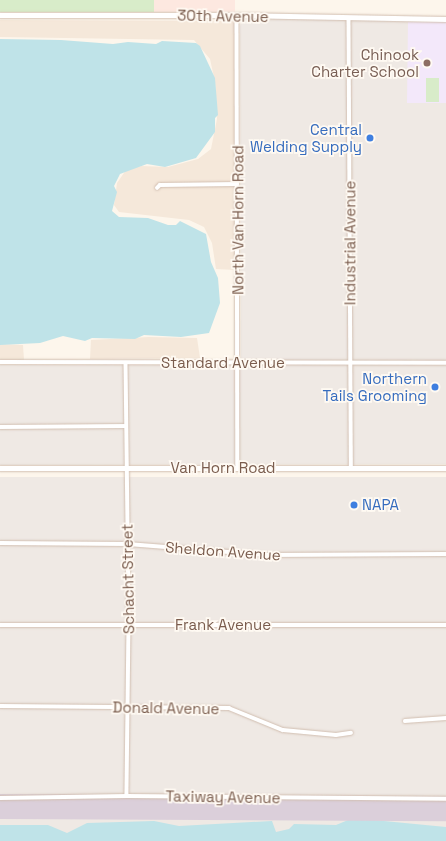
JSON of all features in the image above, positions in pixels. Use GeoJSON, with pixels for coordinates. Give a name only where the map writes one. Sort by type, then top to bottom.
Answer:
{"type":"FeatureCollection","features":[{"type":"Feature","properties":{"kind":"main road","name":"30th Avenue"},"geometry":{"type":"LineString","coordinates":[[0,15],[237,15],[349,19],[446,19]]}},
{"type":"Feature","properties":{"kind":"main road","name":"Van Horn Road"},"geometry":{"type":"LineString","coordinates":[[0,468],[446,468]]}},
{"type":"Feature","properties":{"kind":"street","name":"North Van Horn Road"},"geometry":{"type":"LineString","coordinates":[[237,15],[237,184],[240,424],[238,468]]}},
{"type":"Feature","properties":{"kind":"street","name":"Industrial Avenue"},"geometry":{"type":"LineString","coordinates":[[349,19],[351,468]]}},
{"type":"Feature","properties":{"kind":"street"},"geometry":{"type":"LineString","coordinates":[[157,188],[160,185],[237,184]]}},
{"type":"Feature","properties":{"kind":"street","name":"Standard Avenue"},"geometry":{"type":"LineString","coordinates":[[0,362],[446,363]]}},
{"type":"Feature","properties":{"kind":"street","name":"Schacht Street"},"geometry":{"type":"LineString","coordinates":[[126,363],[126,468],[129,625],[127,796]]}},
{"type":"Feature","properties":{"kind":"street"},"geometry":{"type":"LineString","coordinates":[[0,427],[126,426]]}},
{"type":"Feature","properties":{"kind":"street","name":"Sheldon Avenue"},"geometry":{"type":"LineString","coordinates":[[0,543],[128,544],[267,556],[446,554]]}},
{"type":"Feature","properties":{"kind":"street","name":"Frank Avenue"},"geometry":{"type":"LineString","coordinates":[[0,625],[446,625]]}},
{"type":"Feature","properties":{"kind":"street","name":"Donald Avenue"},"geometry":{"type":"LineString","coordinates":[[0,706],[229,708],[283,730],[336,735],[351,733]]}},
{"type":"Feature","properties":{"kind":"street"},"geometry":{"type":"LineString","coordinates":[[405,720],[446,718]]}},
{"type":"Feature","properties":{"kind":"street","name":"Taxiway Avenue"},"geometry":{"type":"LineString","coordinates":[[0,798],[127,796],[446,799]]}},
{"type":"Feature","properties":{"kind":"shaded area"},"geometry":{"type":"Polygon","coordinates":[[[154,0],[235,0],[235,12],[154,12],[154,0]]]}},
{"type":"Feature","properties":{"kind":"shaded area"},"geometry":{"type":"Polygon","coordinates":[[[242,19],[446,20],[446,464],[0,465],[0,365],[241,365],[240,26],[242,19]]]}},
{"type":"Feature","properties":{"kind":"shaded area"},"geometry":{"type":"Polygon","coordinates":[[[0,20],[234,21],[235,270],[216,269],[212,243],[204,227],[189,220],[119,212],[114,205],[117,183],[126,170],[141,166],[168,167],[198,159],[211,149],[217,119],[215,82],[210,59],[194,40],[0,37],[0,20]]]}},
{"type":"Feature","properties":{"kind":"shaded area","name":"Chinook Charter School"},"geometry":{"type":"Polygon","coordinates":[[[408,22],[446,22],[446,103],[407,103],[408,22]]]}},
{"type":"Feature","properties":{"kind":"shaded area"},"geometry":{"type":"Polygon","coordinates":[[[149,337],[197,338],[200,358],[90,359],[91,340],[149,337]]]}},
{"type":"Feature","properties":{"kind":"shaded area"},"geometry":{"type":"Polygon","coordinates":[[[0,344],[23,345],[24,360],[0,360],[0,344]]]}},
{"type":"Feature","properties":{"kind":"shaded area"},"geometry":{"type":"Polygon","coordinates":[[[0,477],[446,477],[446,841],[0,841],[0,477]]]}},
{"type":"Feature","properties":{"kind":"green space"},"geometry":{"type":"Polygon","coordinates":[[[0,0],[154,0],[154,12],[0,12],[0,0]]]}},
{"type":"Feature","properties":{"kind":"green space"},"geometry":{"type":"Polygon","coordinates":[[[426,78],[439,78],[439,102],[426,102],[426,78]]]}},
{"type":"Feature","properties":{"kind":"water"},"geometry":{"type":"Polygon","coordinates":[[[0,39],[61,40],[113,44],[128,42],[156,44],[162,41],[196,43],[200,46],[215,78],[218,115],[215,118],[215,132],[196,158],[165,167],[147,164],[120,174],[114,186],[117,192],[112,211],[119,217],[148,218],[168,225],[176,225],[180,221],[206,234],[211,262],[218,278],[220,303],[209,333],[181,337],[144,335],[135,339],[92,338],[85,341],[63,336],[40,343],[0,345],[0,39]]]}},
{"type":"Feature","properties":{"kind":"water"},"geometry":{"type":"Polygon","coordinates":[[[353,818],[446,827],[446,841],[0,841],[0,825],[48,825],[67,833],[87,823],[154,821],[179,826],[272,821],[276,832],[289,829],[294,824],[336,825],[353,818]]]}},
{"type":"Feature","properties":{"kind":"runway"},"geometry":{"type":"LineString","coordinates":[[0,806],[446,808]]}},
{"type":"Feature","properties":{"kind":"place","name":"Chinook Charter School"},"geometry":{"type":"Point","coordinates":[427,63]}},
{"type":"Feature","properties":{"kind":"place","name":"Central Welding Supply"},"geometry":{"type":"Point","coordinates":[370,138]}},
{"type":"Feature","properties":{"kind":"place","name":"Northern Tails Grooming"},"geometry":{"type":"Point","coordinates":[435,387]}},
{"type":"Feature","properties":{"kind":"place","name":"NAPA"},"geometry":{"type":"Point","coordinates":[354,505]}}]}
